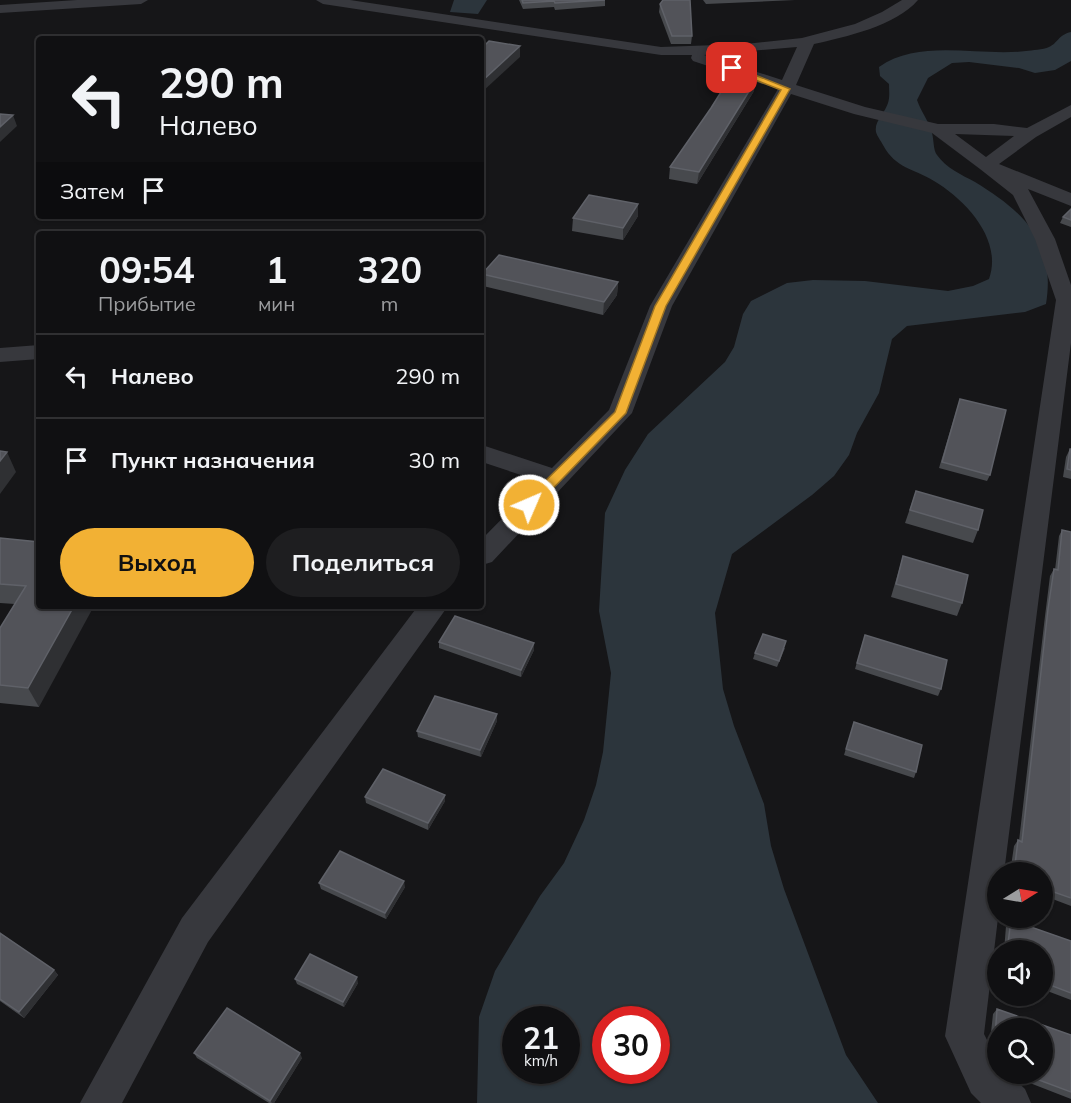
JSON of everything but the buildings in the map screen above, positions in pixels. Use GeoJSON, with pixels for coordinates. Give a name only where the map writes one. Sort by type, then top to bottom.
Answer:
{"type":"FeatureCollection","features":[{"type":"Feature","properties":{"kind":"street"},"geometry":{"type":"LineString","coordinates":[[0,9],[141,0]]}},
{"type":"Feature","properties":{"kind":"street"},"geometry":{"type":"LineString","coordinates":[[323,0],[661,51],[722,65],[786,89],[860,111],[938,129],[994,129],[1030,133]]}},
{"type":"Feature","properties":{"kind":"street"},"geometry":{"type":"LineString","coordinates":[[661,51],[701,52],[808,40],[861,27],[884,17],[911,0]]}},
{"type":"Feature","properties":{"kind":"street"},"geometry":{"type":"LineString","coordinates":[[484,553],[620,413],[661,306],[786,89],[808,40]]}},
{"type":"Feature","properties":{"kind":"street"},"geometry":{"type":"LineString","coordinates":[[986,165],[1030,133],[1071,110]]}},
{"type":"Feature","properties":{"kind":"street"},"geometry":{"type":"LineString","coordinates":[[938,129],[1021,192],[1046,239],[1066,300],[964,1036],[985,1079],[1011,1103]]}},
{"type":"Feature","properties":{"kind":"street"},"geometry":{"type":"LineString","coordinates":[[986,165],[1071,200]]}},
{"type":"Feature","properties":{"kind":"street"},"geometry":{"type":"LineString","coordinates":[[0,355],[36,352]]}},
{"type":"Feature","properties":{"kind":"street"},"geometry":{"type":"LineString","coordinates":[[484,454],[556,478]]}},
{"type":"Feature","properties":{"kind":"street"},"geometry":{"type":"LineString","coordinates":[[100,1103],[195,930],[432,609]]}},
{"type":"Feature","properties":{"kind":"shaded area"},"geometry":{"type":"Polygon","coordinates":[[[454,0],[487,0],[478,14],[450,12],[454,0]]]}},
{"type":"Feature","properties":{"kind":"shaded area"},"geometry":{"type":"Polygon","coordinates":[[[1071,32],[1071,61],[1055,70],[1035,73],[1019,68],[969,62],[952,63],[928,78],[917,100],[931,129],[934,148],[941,160],[954,171],[993,193],[1022,217],[1033,231],[1046,263],[1048,282],[1046,304],[1025,312],[907,326],[892,339],[879,393],[857,433],[849,455],[834,476],[812,495],[732,554],[715,613],[723,689],[734,726],[764,804],[771,846],[784,889],[846,1055],[878,1103],[477,1103],[479,1017],[495,971],[540,896],[564,863],[584,820],[596,785],[603,752],[611,673],[599,611],[605,513],[625,470],[648,434],[725,362],[734,347],[743,314],[751,301],[787,283],[813,280],[865,281],[948,291],[973,286],[989,279],[992,264],[991,250],[979,222],[946,189],[899,164],[888,153],[877,135],[878,121],[889,101],[889,84],[880,76],[879,67],[895,58],[931,51],[1008,52],[1041,49],[1052,45],[1071,32]]]}},
{"type":"Feature","properties":{"kind":"route"},"geometry":{"type":"LineString","coordinates":[[529,505],[620,413],[661,306],[786,89],[732,68]]}}]}
